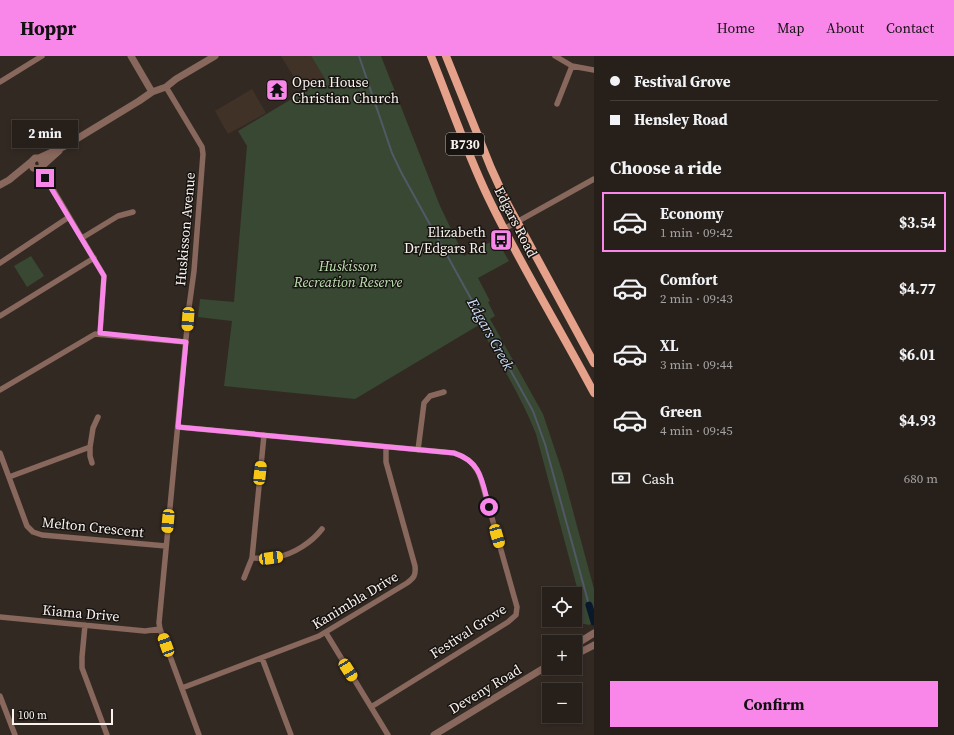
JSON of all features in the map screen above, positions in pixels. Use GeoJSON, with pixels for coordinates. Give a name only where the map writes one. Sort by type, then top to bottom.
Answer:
{"type":"FeatureCollection","features":[{"type":"Feature","properties":{"kind":"main road","name":"Edgars Road"},"geometry":{"type":"LineString","coordinates":[[431,56],[470,156],[504,230],[591,379],[594,393]]}},
{"type":"Feature","properties":{"kind":"main road","name":"Edgars Road"},"geometry":{"type":"LineString","coordinates":[[446,56],[491,168],[517,222],[594,363]]}},
{"type":"Feature","properties":{"kind":"street"},"geometry":{"type":"LineString","coordinates":[[0,82],[42,56]]}},
{"type":"Feature","properties":{"kind":"street"},"geometry":{"type":"LineString","coordinates":[[131,56],[152,92]]}},
{"type":"Feature","properties":{"kind":"street"},"geometry":{"type":"LineString","coordinates":[[9,180],[34,158],[38,158],[65,146],[152,92],[166,87],[215,56]]}},
{"type":"Feature","properties":{"kind":"street"},"geometry":{"type":"LineString","coordinates":[[555,56],[572,66],[594,70]]}},
{"type":"Feature","properties":{"kind":"street"},"geometry":{"type":"LineString","coordinates":[[557,104],[572,66]]}},
{"type":"Feature","properties":{"kind":"street","name":"Huskisson Avenue"},"geometry":{"type":"LineString","coordinates":[[166,87],[202,147],[203,154],[194,271],[189,307],[159,623],[199,735]]}},
{"type":"Feature","properties":{"kind":"street"},"geometry":{"type":"LineString","coordinates":[[0,185],[39,168],[65,146]]}},
{"type":"Feature","properties":{"kind":"street"},"geometry":{"type":"LineString","coordinates":[[38,158],[42,161],[39,168]]}},
{"type":"Feature","properties":{"kind":"street"},"geometry":{"type":"LineString","coordinates":[[31,162],[32,167],[39,168],[48,181],[102,272],[104,280],[100,333]]}},
{"type":"Feature","properties":{"kind":"street"},"geometry":{"type":"LineString","coordinates":[[504,230],[594,179]]}},
{"type":"Feature","properties":{"kind":"street"},"geometry":{"type":"LineString","coordinates":[[82,238],[118,216],[133,212]]}},
{"type":"Feature","properties":{"kind":"street"},"geometry":{"type":"LineString","coordinates":[[0,263],[69,217]]}},
{"type":"Feature","properties":{"kind":"street"},"geometry":{"type":"LineString","coordinates":[[0,316],[94,258]]}},
{"type":"Feature","properties":{"kind":"street"},"geometry":{"type":"LineString","coordinates":[[0,390],[95,334],[100,333],[186,342]]}},
{"type":"Feature","properties":{"kind":"street"},"geometry":{"type":"LineString","coordinates":[[418,450],[424,403],[430,396],[444,392]]}},
{"type":"Feature","properties":{"kind":"street"},"geometry":{"type":"LineString","coordinates":[[92,463],[90,447],[93,428],[98,417]]}},
{"type":"Feature","properties":{"kind":"street","name":"Festival Grove"},"geometry":{"type":"LineString","coordinates":[[178,427],[454,453],[463,456],[475,466],[483,486],[517,611],[515,617],[371,707]]}},
{"type":"Feature","properties":{"kind":"street"},"geometry":{"type":"LineString","coordinates":[[244,578],[252,558],[264,435]]}},
{"type":"Feature","properties":{"kind":"street"},"geometry":{"type":"LineString","coordinates":[[9,477],[90,447]]}},
{"type":"Feature","properties":{"kind":"street","name":"Kanimbla Drive"},"geometry":{"type":"LineString","coordinates":[[182,688],[326,633],[407,583],[415,576],[415,566],[386,462],[386,447]]}},
{"type":"Feature","properties":{"kind":"street","name":"Melton Crescent"},"geometry":{"type":"LineString","coordinates":[[0,453],[27,526],[30,530],[37,534],[166,546]]}},
{"type":"Feature","properties":{"kind":"street"},"geometry":{"type":"LineString","coordinates":[[252,558],[271,558],[285,555],[310,541],[322,529]]}},
{"type":"Feature","properties":{"kind":"street","name":"Kiama Drive"},"geometry":{"type":"LineString","coordinates":[[0,617],[144,631],[160,629]]}},
{"type":"Feature","properties":{"kind":"street"},"geometry":{"type":"LineString","coordinates":[[85,625],[82,668],[107,735]]}},
{"type":"Feature","properties":{"kind":"street"},"geometry":{"type":"LineString","coordinates":[[326,633],[388,735]]}},
{"type":"Feature","properties":{"kind":"street"},"geometry":{"type":"LineString","coordinates":[[582,641],[594,633]]}},
{"type":"Feature","properties":{"kind":"street"},"geometry":{"type":"LineString","coordinates":[[582,651],[594,645]]}},
{"type":"Feature","properties":{"kind":"street"},"geometry":{"type":"LineString","coordinates":[[262,658],[291,735]]}},
{"type":"Feature","properties":{"kind":"street","name":"Deveny Road"},"geometry":{"type":"LineString","coordinates":[[434,735],[542,669]]}},
{"type":"Feature","properties":{"kind":"street"},"geometry":{"type":"LineString","coordinates":[[0,696],[14,735]]}},
{"type":"Feature","properties":{"kind":"shaded area"},"geometry":{"type":"Polygon","coordinates":[[[281,56],[311,56],[325,79],[303,92],[281,56]]]}},
{"type":"Feature","properties":{"kind":"shaded area"},"geometry":{"type":"Polygon","coordinates":[[[252,89],[266,113],[228,134],[215,111],[252,89]]]}},
{"type":"Feature","properties":{"kind":"green space","name":"Huskisson Recreation Reserve"},"geometry":{"type":"Polygon","coordinates":[[[311,56],[381,56],[440,206],[464,256],[496,239],[509,261],[478,278],[490,301],[488,302],[495,316],[490,319],[543,414],[563,474],[594,589],[594,622],[589,625],[582,623],[582,587],[577,587],[536,434],[517,392],[479,325],[355,399],[224,386],[232,321],[198,317],[200,299],[234,302],[247,146],[238,131],[325,79],[311,56]]]}},
{"type":"Feature","properties":{"kind":"green space"},"geometry":{"type":"Polygon","coordinates":[[[31,256],[44,276],[27,287],[14,266],[31,256]]]}},
{"type":"Feature","properties":{"kind":"waterway","name":"Edgars Creek"},"geometry":{"type":"LineString","coordinates":[[359,56],[392,153],[401,172],[533,411],[545,444],[589,605]]}},
{"type":"Feature","properties":{"kind":"waterway","name":"Edgars Creek"},"geometry":{"type":"LineString","coordinates":[[589,605],[594,622]]}},
{"type":"Feature","properties":{"kind":"place","name":"Open House Christian Church"},"geometry":{"type":"Point","coordinates":[277,90]}},
{"type":"Feature","properties":{"kind":"place","name":"Elizabeth Dr/Edgars Rd"},"geometry":{"type":"Point","coordinates":[501,240]}},
{"type":"Feature","properties":{"kind":"route"},"geometry":{"type":"LineString","coordinates":[[45,178],[104,276],[100,333],[186,342],[178,427],[454,453],[470,460],[475,466],[481,478],[489,507]]}}]}
